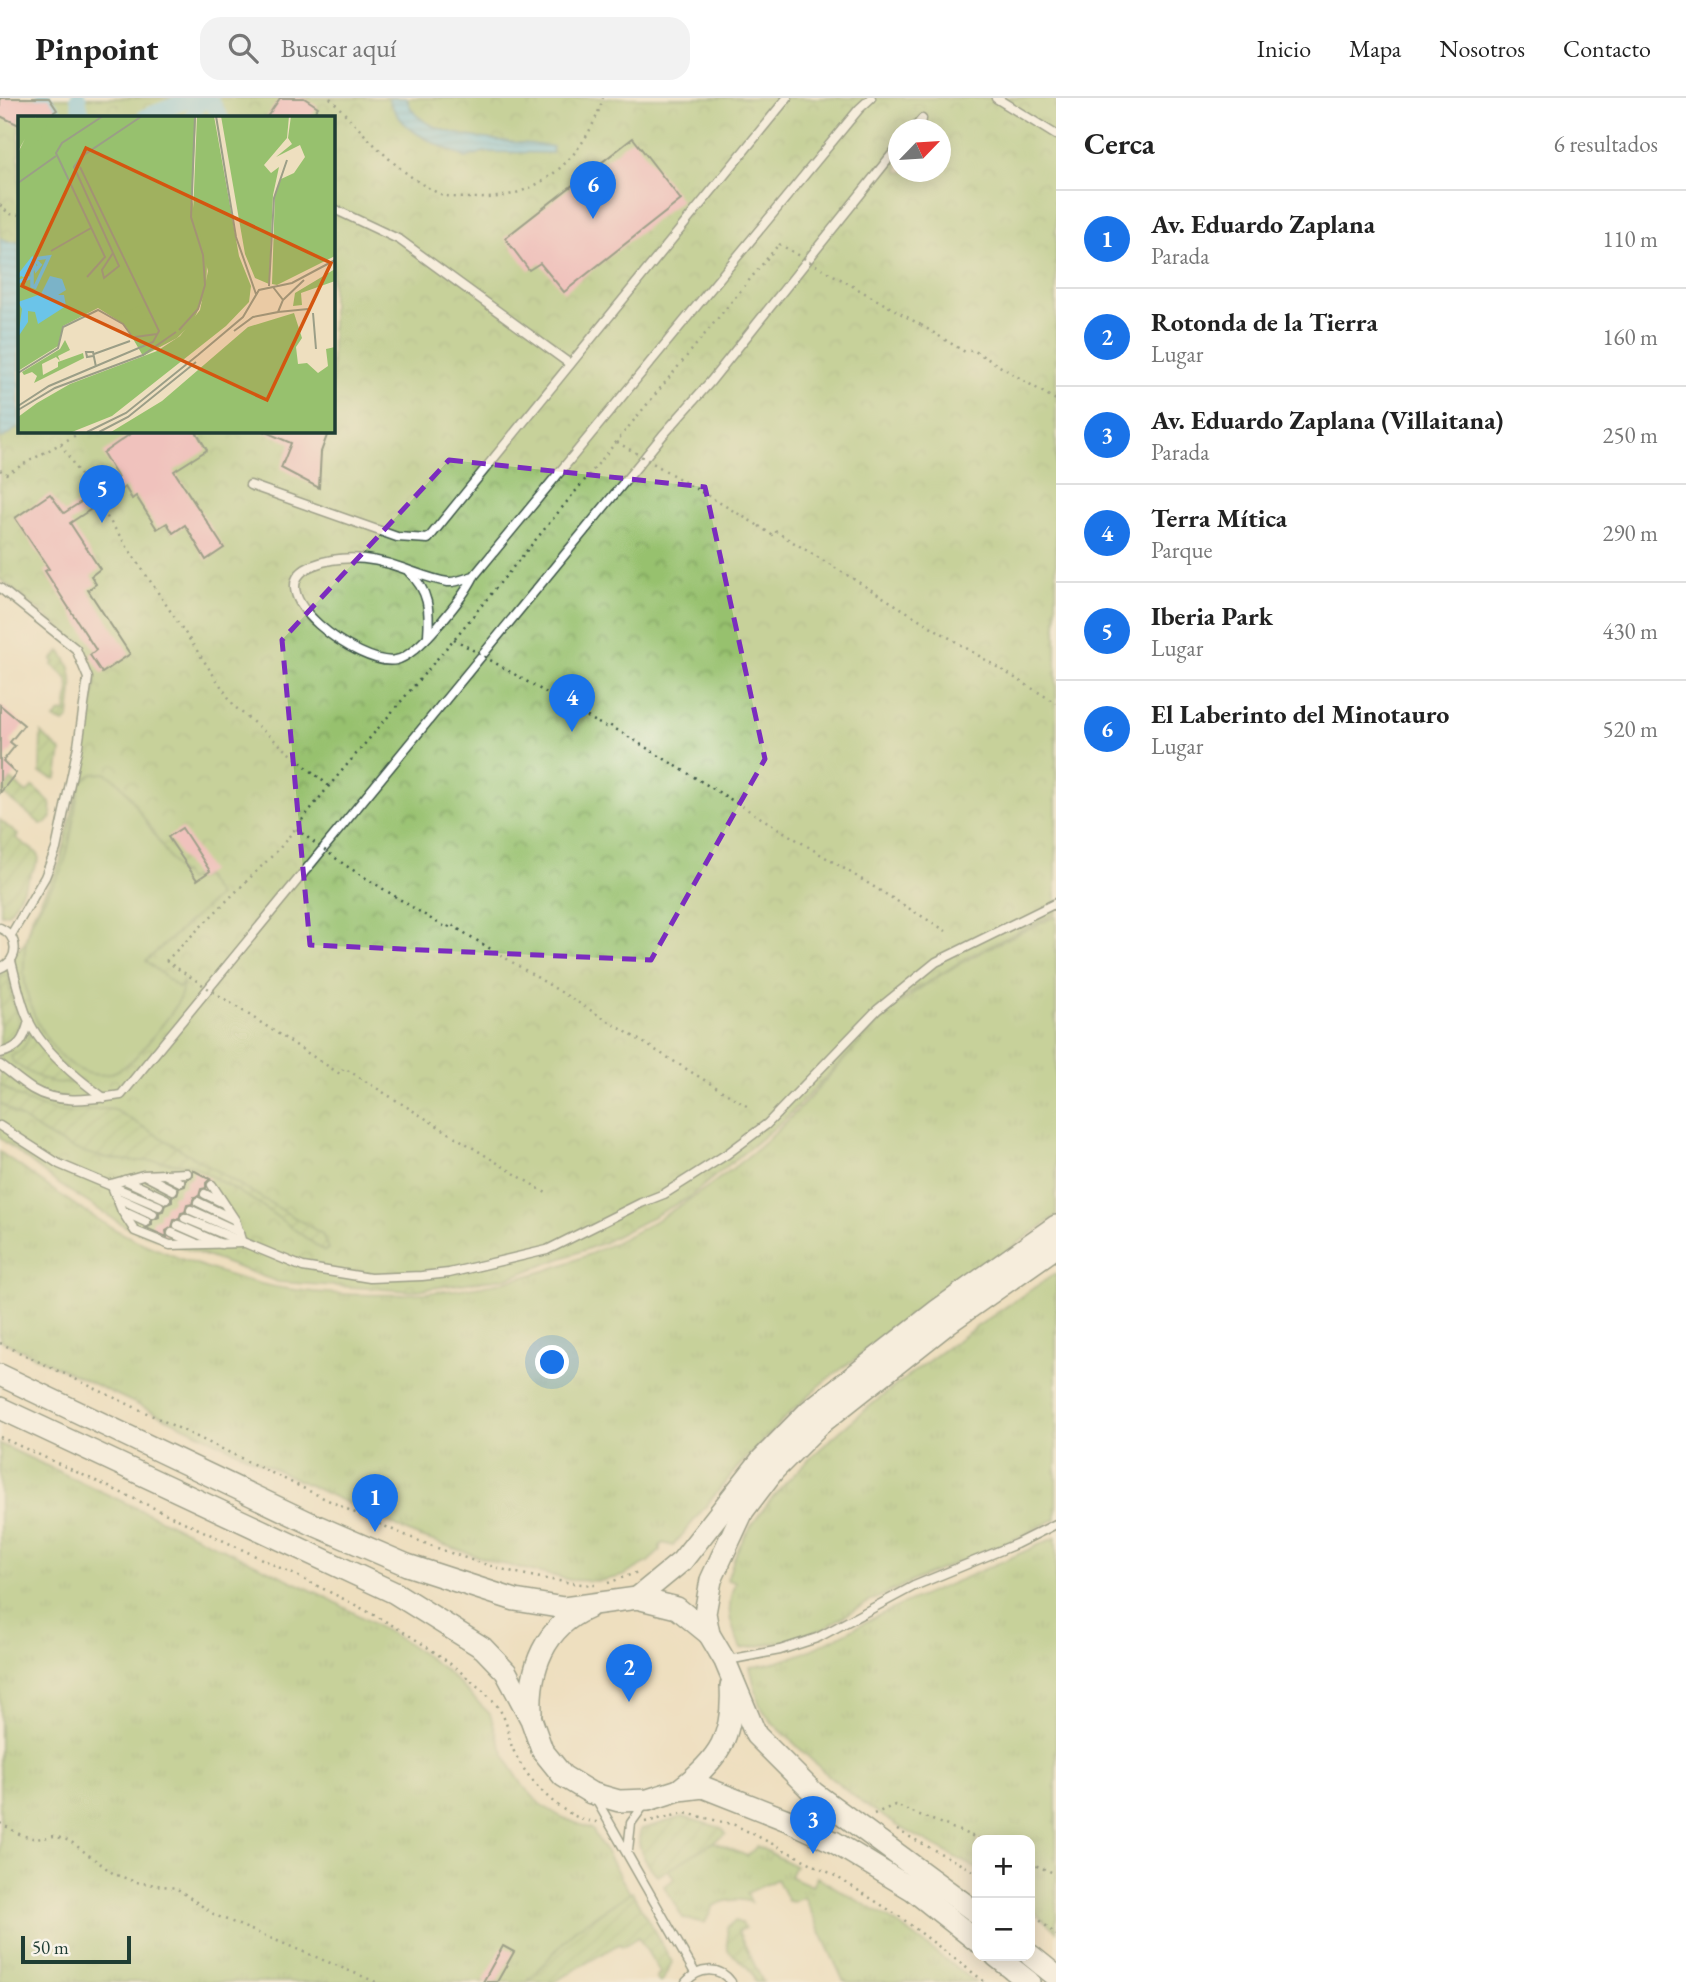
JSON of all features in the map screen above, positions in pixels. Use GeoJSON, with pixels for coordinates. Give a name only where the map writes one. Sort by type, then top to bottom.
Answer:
{"type":"FeatureCollection","features":[{"type":"Feature","properties":{"kind":"main road"},"geometry":{"type":"LineString","coordinates":[[637,1598],[682,1561],[762,1458],[809,1411],[938,1310],[1056,1226]]}},
{"type":"Feature","properties":{"kind":"main road"},"geometry":{"type":"LineString","coordinates":[[972,1909],[814,1793],[756,1735],[709,1634],[705,1613],[711,1580],[743,1511],[774,1470],[820,1424],[948,1323],[1056,1247]]}},
{"type":"Feature","properties":{"kind":"main road"},"geometry":{"type":"LineString","coordinates":[[0,1375],[310,1523],[407,1565],[514,1600],[564,1608],[606,1600],[637,1598],[677,1608],[709,1634]]}},
{"type":"Feature","properties":{"kind":"main road"},"geometry":{"type":"LineString","coordinates":[[0,1408],[395,1593],[483,1648],[506,1672],[531,1719],[542,1750],[563,1776],[591,1793],[619,1801],[648,1800],[679,1790],[703,1787],[834,1842],[913,1890],[972,1937]]}},
{"type":"Feature","properties":{"kind":"main road"},"geometry":{"type":"LineString","coordinates":[[531,1719],[530,1688],[538,1658],[554,1632],[578,1612],[606,1600]]}},
{"type":"Feature","properties":{"kind":"main road"},"geometry":{"type":"LineString","coordinates":[[679,1790],[705,1770],[723,1742],[732,1710],[727,1669]]}},
{"type":"Feature","properties":{"kind":"main road"},"geometry":{"type":"LineString","coordinates":[[1035,1959],[1056,1976]]}},
{"type":"Feature","properties":{"kind":"main road"},"geometry":{"type":"LineString","coordinates":[[1002,1961],[1029,1982]]}},
{"type":"Feature","properties":{"kind":"lane"},"geometry":{"type":"LineString","coordinates":[[250,485],[397,537],[428,539],[787,98]]}},
{"type":"Feature","properties":{"kind":"lane"},"geometry":{"type":"LineString","coordinates":[[474,576],[451,582],[367,559],[340,558],[312,566],[299,575],[295,583],[296,595],[302,607],[317,624],[361,653],[379,661],[394,661],[410,655],[466,592],[474,576],[859,108],[871,98]]}},
{"type":"Feature","properties":{"kind":"lane"},"geometry":{"type":"LineString","coordinates":[[996,98],[1056,135]]}},
{"type":"Feature","properties":{"kind":"lane"},"geometry":{"type":"LineString","coordinates":[[0,1065],[34,1090],[63,1099],[83,1100],[121,1095],[496,642],[663,435],[711,381],[888,160]]}},
{"type":"Feature","properties":{"kind":"lane"},"geometry":{"type":"LineString","coordinates":[[334,209],[400,240],[570,364]]}},
{"type":"Feature","properties":{"kind":"lane"},"geometry":{"type":"LineString","coordinates":[[405,569],[421,585],[427,598],[428,636]]}},
{"type":"Feature","properties":{"kind":"lane"},"geometry":{"type":"LineString","coordinates":[[0,588],[76,649],[88,678],[78,746],[56,849],[45,877],[11,935]]}},
{"type":"Feature","properties":{"kind":"lane"},"geometry":{"type":"LineString","coordinates":[[239,1232],[188,1214],[242,1243],[303,1267],[370,1278],[449,1273],[547,1250],[640,1203],[664,1194],[727,1153],[767,1124],[852,1035],[905,985],[936,962],[1056,903]]}},
{"type":"Feature","properties":{"kind":"lane"},"geometry":{"type":"LineString","coordinates":[[0,928],[11,935],[15,948],[11,961],[29,1021],[52,1054],[83,1083],[104,1098]]}},
{"type":"Feature","properties":{"kind":"lane"},"geometry":{"type":"LineString","coordinates":[[0,968],[11,961]]}},
{"type":"Feature","properties":{"kind":"lane"},"geometry":{"type":"LineString","coordinates":[[0,1053],[16,1048],[25,1035],[29,1021]]}},
{"type":"Feature","properties":{"kind":"lane"},"geometry":{"type":"LineString","coordinates":[[0,1126],[59,1164],[159,1206]]}},
{"type":"Feature","properties":{"kind":"lane"},"geometry":{"type":"LineString","coordinates":[[111,1184],[143,1175],[187,1173]]}},
{"type":"Feature","properties":{"kind":"lane"},"geometry":{"type":"LineString","coordinates":[[164,1174],[180,1182]]}},
{"type":"Feature","properties":{"kind":"lane"},"geometry":{"type":"LineString","coordinates":[[143,1175],[173,1190]]}},
{"type":"Feature","properties":{"kind":"lane"},"geometry":{"type":"LineString","coordinates":[[125,1180],[166,1199]]}},
{"type":"Feature","properties":{"kind":"lane"},"geometry":{"type":"LineString","coordinates":[[111,1184],[121,1211],[135,1231],[170,1245],[242,1243]]}},
{"type":"Feature","properties":{"kind":"lane"},"geometry":{"type":"LineString","coordinates":[[212,1185],[235,1220],[242,1243]]}},
{"type":"Feature","properties":{"kind":"lane"},"geometry":{"type":"LineString","coordinates":[[205,1194],[224,1203]]}},
{"type":"Feature","properties":{"kind":"lane"},"geometry":{"type":"LineString","coordinates":[[116,1197],[153,1214]]}},
{"type":"Feature","properties":{"kind":"lane"},"geometry":{"type":"LineString","coordinates":[[198,1202],[235,1220]]}},
{"type":"Feature","properties":{"kind":"lane"},"geometry":{"type":"LineString","coordinates":[[121,1211],[146,1222]]}},
{"type":"Feature","properties":{"kind":"lane"},"geometry":{"type":"LineString","coordinates":[[178,1225],[223,1245]]}},
{"type":"Feature","properties":{"kind":"lane"},"geometry":{"type":"LineString","coordinates":[[172,1233],[201,1246]]}},
{"type":"Feature","properties":{"kind":"lane"},"geometry":{"type":"LineString","coordinates":[[727,1669],[817,1638],[914,1586],[1016,1544],[1056,1524]]}},
{"type":"Feature","properties":{"kind":"lane"},"geometry":{"type":"LineString","coordinates":[[591,1793],[603,1808],[695,1973]]}},
{"type":"Feature","properties":{"kind":"lane"},"geometry":{"type":"LineString","coordinates":[[628,1853],[631,1823],[648,1800]]}},
{"type":"Feature","properties":{"kind":"lane"},"geometry":{"type":"LineString","coordinates":[[686,1982],[695,1973],[713,1970],[726,1975],[731,1982]]}},
{"type":"Feature","properties":{"kind":"path"},"geometry":{"type":"LineString","coordinates":[[331,98],[394,164],[440,194],[487,199],[515,194],[532,187],[564,167],[586,140],[603,98]]}},
{"type":"Feature","properties":{"kind":"path"},"geometry":{"type":"LineString","coordinates":[[0,205],[9,215],[18,215]]}},
{"type":"Feature","properties":{"kind":"path"},"geometry":{"type":"LineString","coordinates":[[546,1193],[344,1068],[340,1074],[166,961],[279,849],[779,244],[965,352],[973,350],[1056,400]]}},
{"type":"Feature","properties":{"kind":"path"},"geometry":{"type":"LineString","coordinates":[[0,470],[6,474],[82,432]]}},
{"type":"Feature","properties":{"kind":"path"},"geometry":{"type":"LineString","coordinates":[[617,442],[772,535],[775,531],[1056,703]]}},
{"type":"Feature","properties":{"kind":"path"},"geometry":{"type":"LineString","coordinates":[[61,444],[92,495]]}},
{"type":"Feature","properties":{"kind":"path"},"geometry":{"type":"LineString","coordinates":[[99,505],[235,707],[329,786]]}},
{"type":"Feature","properties":{"kind":"path"},"geometry":{"type":"LineString","coordinates":[[454,639],[598,723],[606,727],[609,725],[946,931]]}},
{"type":"Feature","properties":{"kind":"path"},"geometry":{"type":"LineString","coordinates":[[296,829],[345,865],[436,922],[448,928],[450,924],[750,1108]]}},
{"type":"Feature","properties":{"kind":"path"},"geometry":{"type":"LineString","coordinates":[[0,1343],[333,1503],[410,1538],[460,1556],[563,1583],[599,1585],[624,1579],[647,1568]]}},
{"type":"Feature","properties":{"kind":"path"},"geometry":{"type":"LineString","coordinates":[[0,1437],[370,1611],[449,1662],[493,1699],[505,1718],[511,1745],[524,1771],[549,1799],[590,1822],[610,1823]]}},
{"type":"Feature","properties":{"kind":"path"},"geometry":{"type":"LineString","coordinates":[[871,1816],[895,1805],[972,1836]]}},
{"type":"Feature","properties":{"kind":"path"},"geometry":{"type":"LineString","coordinates":[[631,1823],[643,1823],[685,1813],[735,1825],[832,1874],[899,1916],[985,1982]]}},
{"type":"Feature","properties":{"kind":"path"},"geometry":{"type":"LineString","coordinates":[[0,1823],[21,1835],[36,1839],[54,1836],[70,1841],[114,1874],[136,1882],[176,1888],[215,1915],[376,1982]]}},
{"type":"Feature","properties":{"kind":"path"},"geometry":{"type":"LineString","coordinates":[[895,1829],[972,1870]]}},
{"type":"Feature","properties":{"kind":"path"},"geometry":{"type":"LineString","coordinates":[[1035,1865],[1056,1874]]}},
{"type":"Feature","properties":{"kind":"path"},"geometry":{"type":"LineString","coordinates":[[1035,1916],[1056,1935]]}},
{"type":"Feature","properties":{"kind":"highlighted area"},"geometry":{"type":"Polygon","coordinates":[[[449,460],[705,487],[765,759],[651,960],[310,945],[282,640],[449,460]]]}},
{"type":"Feature","properties":{"kind":"green space"},"geometry":{"type":"Polygon","coordinates":[[[0,98],[1056,98],[1056,913],[971,955],[904,997],[785,1119],[688,1198],[603,1243],[511,1277],[410,1291],[278,1282],[128,1228],[57,1183],[0,1138],[0,970],[25,942],[31,918],[60,863],[79,781],[96,682],[85,648],[0,579],[0,98]]]}},
{"type":"Feature","properties":{"kind":"green space"},"geometry":{"type":"Polygon","coordinates":[[[60,651],[72,675],[69,718],[64,723],[54,719],[59,713],[66,712],[69,690],[67,680],[52,665],[55,662],[52,660],[60,651]]]}},
{"type":"Feature","properties":{"kind":"green space"},"geometry":{"type":"Polygon","coordinates":[[[41,733],[61,751],[55,779],[40,773],[41,733]]]}},
{"type":"Feature","properties":{"kind":"green space"},"geometry":{"type":"Polygon","coordinates":[[[106,773],[127,792],[180,874],[183,873],[188,880],[194,876],[197,880],[204,876],[218,896],[146,961],[179,988],[183,982],[181,996],[172,1013],[130,1062],[108,1074],[90,1074],[74,1067],[47,1039],[30,1003],[25,984],[24,957],[32,921],[65,860],[81,781],[93,774],[106,773]]]}},
{"type":"Feature","properties":{"kind":"green space"},"geometry":{"type":"Polygon","coordinates":[[[11,780],[27,793],[33,787],[50,802],[52,817],[47,823],[41,824],[1,792],[11,780]]]}},
{"type":"Feature","properties":{"kind":"green space"},"geometry":{"type":"Polygon","coordinates":[[[0,820],[18,835],[16,838],[37,853],[39,859],[12,909],[1,914],[0,820]]]}},
{"type":"Feature","properties":{"kind":"green space"},"geometry":{"type":"Polygon","coordinates":[[[1056,916],[1056,1216],[826,1380],[737,1468],[673,1546],[663,1543],[660,1551],[648,1562],[623,1576],[600,1581],[570,1580],[494,1562],[415,1535],[0,1340],[0,1152],[72,1203],[129,1237],[218,1272],[254,1282],[288,1289],[357,1295],[428,1293],[499,1283],[591,1254],[641,1229],[689,1200],[757,1149],[805,1103],[897,1006],[963,962],[1056,916]]]}},
{"type":"Feature","properties":{"kind":"green space"},"geometry":{"type":"Polygon","coordinates":[[[9,974],[19,1031],[14,1039],[0,1045],[0,977],[9,974]]]}},
{"type":"Feature","properties":{"kind":"green space"},"geometry":{"type":"Polygon","coordinates":[[[31,1032],[73,1082],[50,1081],[13,1062],[11,1056],[24,1047],[31,1032]]]}},
{"type":"Feature","properties":{"kind":"green space"},"geometry":{"type":"Polygon","coordinates":[[[0,1084],[26,1101],[46,1109],[67,1112],[115,1110],[322,1234],[328,1249],[324,1251],[258,1203],[190,1164],[108,1158],[89,1154],[54,1139],[0,1103],[0,1084]]]}},
{"type":"Feature","properties":{"kind":"green space"},"geometry":{"type":"Polygon","coordinates":[[[1056,1273],[1056,1519],[1007,1543],[917,1579],[822,1629],[791,1640],[741,1649],[730,1616],[730,1601],[735,1582],[727,1580],[748,1530],[769,1502],[817,1452],[883,1395],[968,1332],[1056,1273]]]}},
{"type":"Feature","properties":{"kind":"green space"},"geometry":{"type":"Polygon","coordinates":[[[0,1444],[326,1597],[407,1643],[444,1669],[490,1714],[499,1742],[524,1787],[540,1804],[563,1818],[592,1829],[630,1893],[574,1930],[528,1982],[0,1982],[0,1444]]]}},
{"type":"Feature","properties":{"kind":"green space"},"geometry":{"type":"Polygon","coordinates":[[[1056,1537],[1056,1931],[1035,1912],[1035,1835],[972,1835],[972,1866],[896,1825],[861,1802],[822,1770],[770,1720],[759,1704],[750,1667],[804,1653],[888,1611],[1056,1537]]]}},
{"type":"Feature","properties":{"kind":"green space"},"geometry":{"type":"Polygon","coordinates":[[[683,1817],[722,1828],[726,1834],[658,1876],[640,1848],[641,1829],[683,1817]]]}},
{"type":"Feature","properties":{"kind":"green space"},"geometry":{"type":"Polygon","coordinates":[[[714,1842],[747,1856],[757,1846],[795,1866],[790,1876],[812,1886],[817,1877],[898,1924],[975,1982],[843,1980],[804,1897],[794,1902],[788,1901],[777,1879],[747,1893],[751,1902],[731,1900],[713,1906],[705,1923],[683,1918],[664,1886],[674,1879],[668,1869],[714,1842]]]}},
{"type":"Feature","properties":{"kind":"green space"},"geometry":{"type":"Polygon","coordinates":[[[632,1892],[672,1962],[662,1982],[656,1978],[660,1972],[638,1937],[622,1947],[619,1944],[554,1982],[528,1982],[574,1930],[632,1892]]]}},
{"type":"Feature","properties":{"kind":"green space"},"geometry":{"type":"Polygon","coordinates":[[[735,1921],[745,1928],[738,1931],[763,1982],[755,1982],[748,1968],[728,1951],[727,1927],[735,1921]]]}},
{"type":"Feature","properties":{"kind":"water"},"geometry":{"type":"Polygon","coordinates":[[[388,98],[407,98],[414,113],[429,124],[448,131],[471,137],[553,147],[552,153],[484,152],[466,158],[420,136],[402,121],[388,98]]]}},
{"type":"Feature","properties":{"kind":"water"},"geometry":{"type":"Polygon","coordinates":[[[0,238],[8,242],[18,242],[18,428],[3,438],[0,437],[0,238]]]}},
{"type":"Feature","properties":{"kind":"building"},"geometry":{"type":"Polygon","coordinates":[[[0,98],[49,98],[57,110],[48,116],[18,116],[18,125],[0,116],[0,98]]]}},
{"type":"Feature","properties":{"kind":"building"},"geometry":{"type":"Polygon","coordinates":[[[280,98],[304,98],[318,107],[312,116],[268,116],[280,98]]]}},
{"type":"Feature","properties":{"kind":"building"},"geometry":{"type":"Polygon","coordinates":[[[633,138],[681,200],[564,292],[540,263],[529,270],[505,238],[633,138]]]}},
{"type":"Feature","properties":{"kind":"building"},"geometry":{"type":"Polygon","coordinates":[[[133,432],[196,432],[207,450],[174,471],[224,548],[206,560],[185,525],[173,533],[167,523],[157,529],[136,496],[132,499],[125,487],[70,523],[100,569],[91,576],[96,584],[88,590],[130,654],[102,673],[90,655],[96,650],[45,571],[49,569],[15,518],[50,494],[64,513],[118,478],[103,453],[133,432]]]}},
{"type":"Feature","properties":{"kind":"building"},"geometry":{"type":"Polygon","coordinates":[[[266,432],[328,432],[321,452],[319,488],[281,468],[291,443],[266,432]]]}},
{"type":"Feature","properties":{"kind":"building"},"geometry":{"type":"Polygon","coordinates":[[[0,705],[24,725],[10,742],[15,746],[3,761],[16,773],[0,793],[0,705]]]}},
{"type":"Feature","properties":{"kind":"building"},"geometry":{"type":"Polygon","coordinates":[[[182,828],[210,871],[197,880],[168,837],[182,828]]]}},
{"type":"Feature","properties":{"kind":"building"},"geometry":{"type":"Polygon","coordinates":[[[193,1170],[210,1179],[206,1188],[201,1189],[199,1196],[194,1197],[192,1204],[187,1205],[179,1219],[174,1220],[172,1227],[166,1231],[167,1237],[146,1228],[152,1225],[152,1220],[159,1217],[159,1212],[163,1211],[165,1205],[172,1202],[172,1196],[177,1195],[179,1188],[185,1186],[186,1180],[193,1175],[193,1170]]]}},
{"type":"Feature","properties":{"kind":"building"},"geometry":{"type":"Polygon","coordinates":[[[503,1946],[514,1952],[497,1982],[483,1982],[503,1946]]]}},
{"type":"Feature","properties":{"kind":"waterway"},"geometry":{"type":"LineString","coordinates":[[43,98],[56,116]]}},
{"type":"Feature","properties":{"kind":"waterway"},"geometry":{"type":"LineString","coordinates":[[78,98],[82,116]]}},
{"type":"Feature","properties":{"kind":"waterway"},"geometry":{"type":"LineString","coordinates":[[148,116],[193,98]]}},
{"type":"Feature","properties":{"kind":"waterway"},"geometry":{"type":"LineString","coordinates":[[192,116],[200,101],[206,100],[213,104],[219,116]]}},
{"type":"Feature","properties":{"kind":"place","name":"El Laberinto del Minotauro"},"geometry":{"type":"Point","coordinates":[593,219]}},
{"type":"Feature","properties":{"kind":"place","name":"Iberia Park"},"geometry":{"type":"Point","coordinates":[102,523]}},
{"type":"Feature","properties":{"kind":"place","name":"Terra Mítica"},"geometry":{"type":"Point","coordinates":[572,732]}},
{"type":"Feature","properties":{"kind":"place","name":"Av. Eduardo Zaplana"},"geometry":{"type":"Point","coordinates":[375,1532]}},
{"type":"Feature","properties":{"kind":"place","name":"Rotonda de la Tierra"},"geometry":{"type":"Point","coordinates":[629,1702]}},
{"type":"Feature","properties":{"kind":"place","name":"Av. Eduardo Zaplana (Villaitana)"},"geometry":{"type":"Point","coordinates":[813,1854]}}]}
